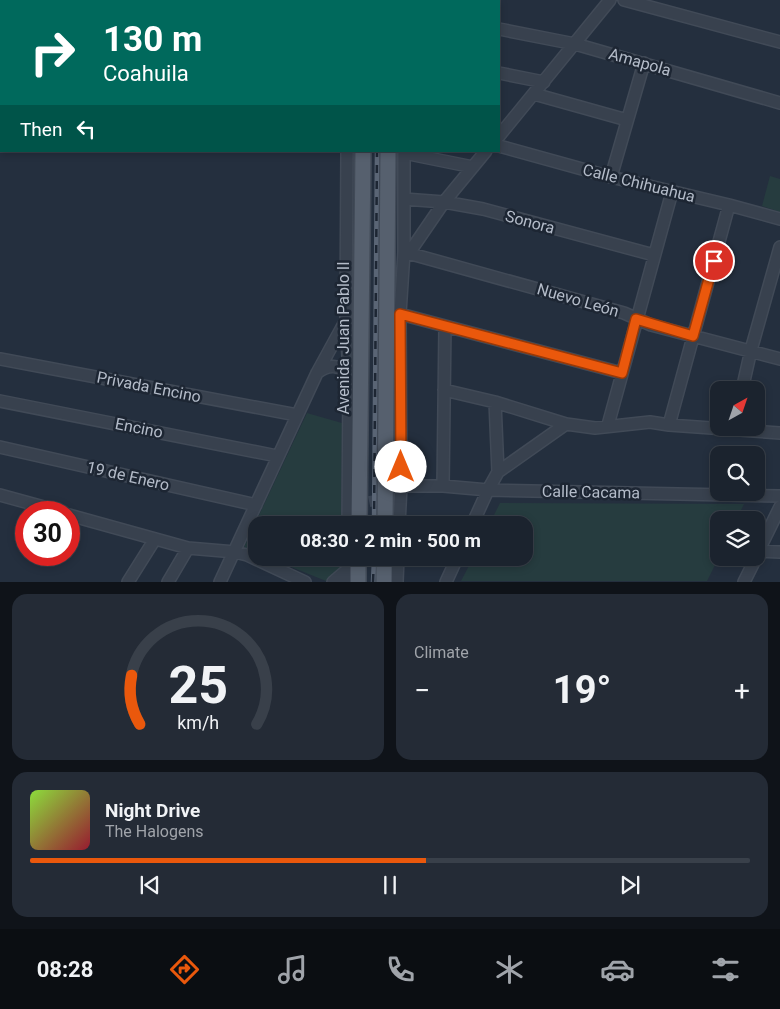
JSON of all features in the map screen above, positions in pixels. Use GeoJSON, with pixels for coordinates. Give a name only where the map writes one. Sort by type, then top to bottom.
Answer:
{"type":"FeatureCollection","features":[{"type":"Feature","properties":{"kind":"main road","name":"Avenida Juan Pablo II"},"geometry":{"type":"LineString","coordinates":[[359,516],[362,152]]}},
{"type":"Feature","properties":{"kind":"main road"},"geometry":{"type":"LineString","coordinates":[[385,516],[388,152]]}},
{"type":"Feature","properties":{"kind":"main road"},"geometry":{"type":"LineString","coordinates":[[358,566],[358,582]]}},
{"type":"Feature","properties":{"kind":"main road"},"geometry":{"type":"LineString","coordinates":[[384,566],[384,582]]}},
{"type":"Feature","properties":{"kind":"street"},"geometry":{"type":"LineString","coordinates":[[504,124],[534,94],[610,0]]}},
{"type":"Feature","properties":{"kind":"street"},"geometry":{"type":"LineString","coordinates":[[624,0],[780,42]]}},
{"type":"Feature","properties":{"kind":"street","name":"Amapola"},"geometry":{"type":"LineString","coordinates":[[500,28],[575,44],[780,103]]}},
{"type":"Feature","properties":{"kind":"street"},"geometry":{"type":"LineString","coordinates":[[611,177],[644,63]]}},
{"type":"Feature","properties":{"kind":"street"},"geometry":{"type":"LineString","coordinates":[[500,73],[544,82]]}},
{"type":"Feature","properties":{"kind":"street"},"geometry":{"type":"LineString","coordinates":[[534,94],[627,120]]}},
{"type":"Feature","properties":{"kind":"street","name":"Calle Chihuahua"},"geometry":{"type":"LineString","coordinates":[[500,146],[611,177],[780,219]]}},
{"type":"Feature","properties":{"kind":"street"},"geometry":{"type":"LineString","coordinates":[[348,152],[346,320],[349,376],[348,516]]}},
{"type":"Feature","properties":{"kind":"street"},"geometry":{"type":"LineString","coordinates":[[399,516],[400,314],[406,252],[404,152],[473,167]]}},
{"type":"Feature","properties":{"kind":"street"},"geometry":{"type":"LineString","coordinates":[[406,252],[485,152]]}},
{"type":"Feature","properties":{"kind":"street"},"geometry":{"type":"LineString","coordinates":[[608,426],[672,192]]}},
{"type":"Feature","properties":{"kind":"street","name":"Sonora"},"geometry":{"type":"LineString","coordinates":[[404,198],[444,202],[483,210],[654,255]]}},
{"type":"Feature","properties":{"kind":"street"},"geometry":{"type":"LineString","coordinates":[[669,425],[729,205]]}},
{"type":"Feature","properties":{"kind":"street"},"geometry":{"type":"LineString","coordinates":[[744,381],[780,247]]}},
{"type":"Feature","properties":{"kind":"street","name":"Nuevo León"},"geometry":{"type":"LineString","coordinates":[[406,252],[624,313],[636,319],[693,336],[780,359]]}},
{"type":"Feature","properties":{"kind":"street"},"geometry":{"type":"LineString","coordinates":[[400,314],[622,373]]}},
{"type":"Feature","properties":{"kind":"street"},"geometry":{"type":"LineString","coordinates":[[220,582],[297,414],[346,320]]}},
{"type":"Feature","properties":{"kind":"street"},"geometry":{"type":"LineString","coordinates":[[443,486],[445,326]]}},
{"type":"Feature","properties":{"kind":"street","name":"Privada Encino"},"geometry":{"type":"LineString","coordinates":[[0,359],[297,414]]}},
{"type":"Feature","properties":{"kind":"street"},"geometry":{"type":"LineString","coordinates":[[317,373],[331,366],[344,370],[349,376]]}},
{"type":"Feature","properties":{"kind":"street"},"geometry":{"type":"LineString","coordinates":[[444,390],[495,402],[566,424],[595,428],[650,422],[780,433]]}},
{"type":"Feature","properties":{"kind":"street","name":"Encino"},"geometry":{"type":"LineString","coordinates":[[0,401],[277,456]]}},
{"type":"Feature","properties":{"kind":"street"},"geometry":{"type":"LineString","coordinates":[[495,402],[498,472]]}},
{"type":"Feature","properties":{"kind":"street"},"geometry":{"type":"LineString","coordinates":[[476,516],[498,472],[566,424]]}},
{"type":"Feature","properties":{"kind":"street","name":"19 de Enero"},"geometry":{"type":"LineString","coordinates":[[0,447],[256,505]]}},
{"type":"Feature","properties":{"kind":"street","name":"Calle Cacama"},"geometry":{"type":"LineString","coordinates":[[399,493],[443,486],[488,490],[780,496]]}},
{"type":"Feature","properties":{"kind":"street"},"geometry":{"type":"LineString","coordinates":[[0,495],[22,501]]}},
{"type":"Feature","properties":{"kind":"street"},"geometry":{"type":"LineString","coordinates":[[765,538],[780,507]]}},
{"type":"Feature","properties":{"kind":"street"},"geometry":{"type":"LineString","coordinates":[[80,517],[188,548],[235,552],[247,555],[300,580]]}},
{"type":"Feature","properties":{"kind":"street"},"geometry":{"type":"LineString","coordinates":[[128,582],[155,539]]}},
{"type":"Feature","properties":{"kind":"street"},"geometry":{"type":"LineString","coordinates":[[168,582],[188,548]]}},
{"type":"Feature","properties":{"kind":"street"},"geometry":{"type":"LineString","coordinates":[[765,554],[780,552]]}},
{"type":"Feature","properties":{"kind":"street"},"geometry":{"type":"LineString","coordinates":[[397,582],[398,566]]}},
{"type":"Feature","properties":{"kind":"street"},"geometry":{"type":"LineString","coordinates":[[446,582],[453,566]]}},
{"type":"Feature","properties":{"kind":"street"},"geometry":{"type":"LineString","coordinates":[[744,582],[752,566]]}},
{"type":"Feature","properties":{"kind":"street"},"geometry":{"type":"LineString","coordinates":[[333,582],[347,576]]}},
{"type":"Feature","properties":{"kind":"green space"},"geometry":{"type":"Polygon","coordinates":[[[770,176],[780,179],[780,212],[762,206],[770,176]]]}},
{"type":"Feature","properties":{"kind":"green space"},"geometry":{"type":"Polygon","coordinates":[[[307,413],[342,423],[341,516],[259,516],[307,413]]]}},
{"type":"Feature","properties":{"kind":"green space"},"geometry":{"type":"Polygon","coordinates":[[[500,503],[744,504],[740,511],[710,511],[710,566],[714,566],[707,581],[461,581],[469,566],[533,566],[533,516],[494,516],[500,503]]]}},
{"type":"Feature","properties":{"kind":"green space"},"geometry":{"type":"Polygon","coordinates":[[[248,538],[248,549],[244,547],[248,538]]]}},
{"type":"Feature","properties":{"kind":"green space"},"geometry":{"type":"Polygon","coordinates":[[[289,566],[341,566],[341,570],[326,581],[289,566]]]}},
{"type":"Feature","properties":{"kind":"tunnel"},"geometry":{"type":"LineString","coordinates":[[353,505],[391,497]]}},
{"type":"Feature","properties":{"kind":"railway"},"geometry":{"type":"LineString","coordinates":[[374,516],[377,152]]}},
{"type":"Feature","properties":{"kind":"railway"},"geometry":{"type":"LineString","coordinates":[[373,582],[374,566]]}},
{"type":"Feature","properties":{"kind":"route"},"geometry":{"type":"LineString","coordinates":[[401,467],[400,314],[622,373],[636,319],[693,336],[714,261]]}}]}
